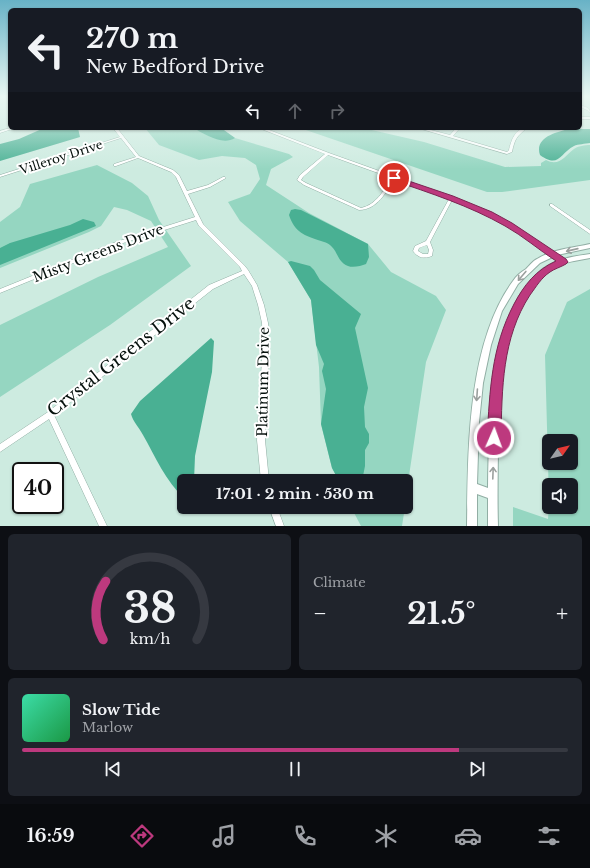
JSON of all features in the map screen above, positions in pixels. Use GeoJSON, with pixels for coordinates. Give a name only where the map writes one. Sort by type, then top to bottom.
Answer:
{"type":"FeatureCollection","features":[{"type":"Feature","properties":{"kind":"street","name":"Platinum Drive"},"geometry":{"type":"LineString","coordinates":[[117,130],[138,157],[176,174],[179,177],[197,218],[203,227],[233,255],[246,271],[259,299],[266,330],[261,440],[264,474]]}},
{"type":"Feature","properties":{"kind":"street"},"geometry":{"type":"LineString","coordinates":[[267,130],[328,154],[451,198],[489,214],[510,225],[554,254],[563,262]]}},
{"type":"Feature","properties":{"kind":"street"},"geometry":{"type":"LineString","coordinates":[[428,130],[507,154],[511,151],[512,140],[522,130]]}},
{"type":"Feature","properties":{"kind":"street"},"geometry":{"type":"LineString","coordinates":[[451,136],[456,130]]}},
{"type":"Feature","properties":{"kind":"street","name":"Villeroy Drive"},"geometry":{"type":"LineString","coordinates":[[0,176],[122,137]]}},
{"type":"Feature","properties":{"kind":"street"},"geometry":{"type":"LineString","coordinates":[[328,154],[301,176],[299,180],[361,209],[369,209],[374,205],[394,178]]}},
{"type":"Feature","properties":{"kind":"street"},"geometry":{"type":"LineString","coordinates":[[115,165],[138,157]]}},
{"type":"Feature","properties":{"kind":"street"},"geometry":{"type":"LineString","coordinates":[[186,193],[209,186],[224,178]]}},
{"type":"Feature","properties":{"kind":"street"},"geometry":{"type":"LineString","coordinates":[[428,242],[451,198]]}},
{"type":"Feature","properties":{"kind":"street"},"geometry":{"type":"LineString","coordinates":[[551,205],[590,232]]}},
{"type":"Feature","properties":{"kind":"street","name":"Misty Greens Drive"},"geometry":{"type":"LineString","coordinates":[[0,291],[118,243],[197,218]]}},
{"type":"Feature","properties":{"kind":"street"},"geometry":{"type":"LineString","coordinates":[[472,526],[472,487],[478,386],[484,352],[495,320],[509,291],[525,272],[538,261],[554,254],[590,246]]}},
{"type":"Feature","properties":{"kind":"street"},"geometry":{"type":"LineString","coordinates":[[493,526],[492,495],[496,395],[502,346],[510,322],[522,299],[536,278],[547,269],[563,262],[590,256]]}},
{"type":"Feature","properties":{"kind":"street","name":"Crystal Greens Drive"},"geometry":{"type":"LineString","coordinates":[[0,448],[50,414],[211,287],[246,271]]}},
{"type":"Feature","properties":{"kind":"street"},"geometry":{"type":"LineString","coordinates":[[50,414],[103,526]]}},
{"type":"Feature","properties":{"kind":"street"},"geometry":{"type":"LineString","coordinates":[[472,487],[492,495]]}},
{"type":"Feature","properties":{"kind":"street"},"geometry":{"type":"LineString","coordinates":[[275,514],[280,526]]}},
{"type":"Feature","properties":{"kind":"shaded area"},"geometry":{"type":"Polygon","coordinates":[[[590,129],[590,143],[574,146],[555,160],[546,159],[540,155],[540,144],[548,136],[566,130],[590,129]]]}},
{"type":"Feature","properties":{"kind":"shaded area"},"geometry":{"type":"Polygon","coordinates":[[[39,130],[78,130],[80,137],[0,161],[0,144],[19,139],[39,130]]]}},
{"type":"Feature","properties":{"kind":"shaded area"},"geometry":{"type":"Polygon","coordinates":[[[147,130],[224,130],[235,138],[289,154],[293,157],[271,169],[266,185],[309,213],[368,244],[391,272],[436,296],[446,310],[426,362],[409,474],[335,474],[332,468],[321,424],[319,367],[311,300],[288,262],[240,221],[228,202],[250,194],[260,179],[256,165],[245,158],[222,156],[199,160],[159,145],[147,130]]]}},
{"type":"Feature","properties":{"kind":"shaded area"},"geometry":{"type":"Polygon","coordinates":[[[197,130],[224,130],[235,138],[225,141],[208,136],[197,130]]]}},
{"type":"Feature","properties":{"kind":"shaded area"},"geometry":{"type":"Polygon","coordinates":[[[306,130],[372,130],[424,142],[505,167],[541,166],[541,163],[546,160],[555,162],[562,160],[576,148],[590,145],[590,180],[502,192],[487,192],[306,130]]]}},
{"type":"Feature","properties":{"kind":"shaded area"},"geometry":{"type":"Polygon","coordinates":[[[97,165],[132,183],[148,196],[159,220],[191,266],[110,325],[0,397],[0,325],[98,277],[168,247],[151,221],[127,210],[114,207],[101,226],[0,268],[0,222],[20,207],[30,184],[97,165]]]}},
{"type":"Feature","properties":{"kind":"shaded area"},"geometry":{"type":"Polygon","coordinates":[[[291,210],[301,210],[368,244],[369,257],[366,264],[350,267],[342,262],[330,245],[297,230],[289,215],[291,210]]]}},
{"type":"Feature","properties":{"kind":"shaded area"},"geometry":{"type":"Polygon","coordinates":[[[83,219],[94,222],[96,226],[0,265],[0,248],[10,243],[70,225],[83,219]]]}},
{"type":"Feature","properties":{"kind":"shaded area"},"geometry":{"type":"Polygon","coordinates":[[[291,261],[310,266],[320,280],[361,314],[355,328],[368,388],[364,407],[365,427],[369,434],[369,443],[365,450],[363,474],[335,474],[332,468],[321,424],[326,389],[322,371],[324,364],[316,345],[311,300],[288,262],[291,261]]]}},
{"type":"Feature","properties":{"kind":"shaded area"},"geometry":{"type":"Polygon","coordinates":[[[590,289],[590,526],[513,526],[513,507],[548,519],[548,514],[578,514],[578,478],[548,478],[548,470],[578,470],[578,434],[547,434],[545,355],[567,302],[590,289]]]}},
{"type":"Feature","properties":{"kind":"shaded area"},"geometry":{"type":"Polygon","coordinates":[[[211,338],[214,341],[212,372],[195,456],[194,474],[177,474],[177,491],[166,477],[133,420],[131,414],[140,401],[211,338]]]}},
{"type":"Feature","properties":{"kind":"shaded area"},"geometry":{"type":"Polygon","coordinates":[[[355,514],[404,514],[402,526],[361,526],[355,514]]]}},
{"type":"Feature","properties":{"kind":"route"},"geometry":{"type":"LineString","coordinates":[[394,178],[451,198],[489,214],[510,225],[554,254],[563,262],[547,269],[536,278],[522,299],[510,322],[502,346],[496,395],[494,438]]}}]}
